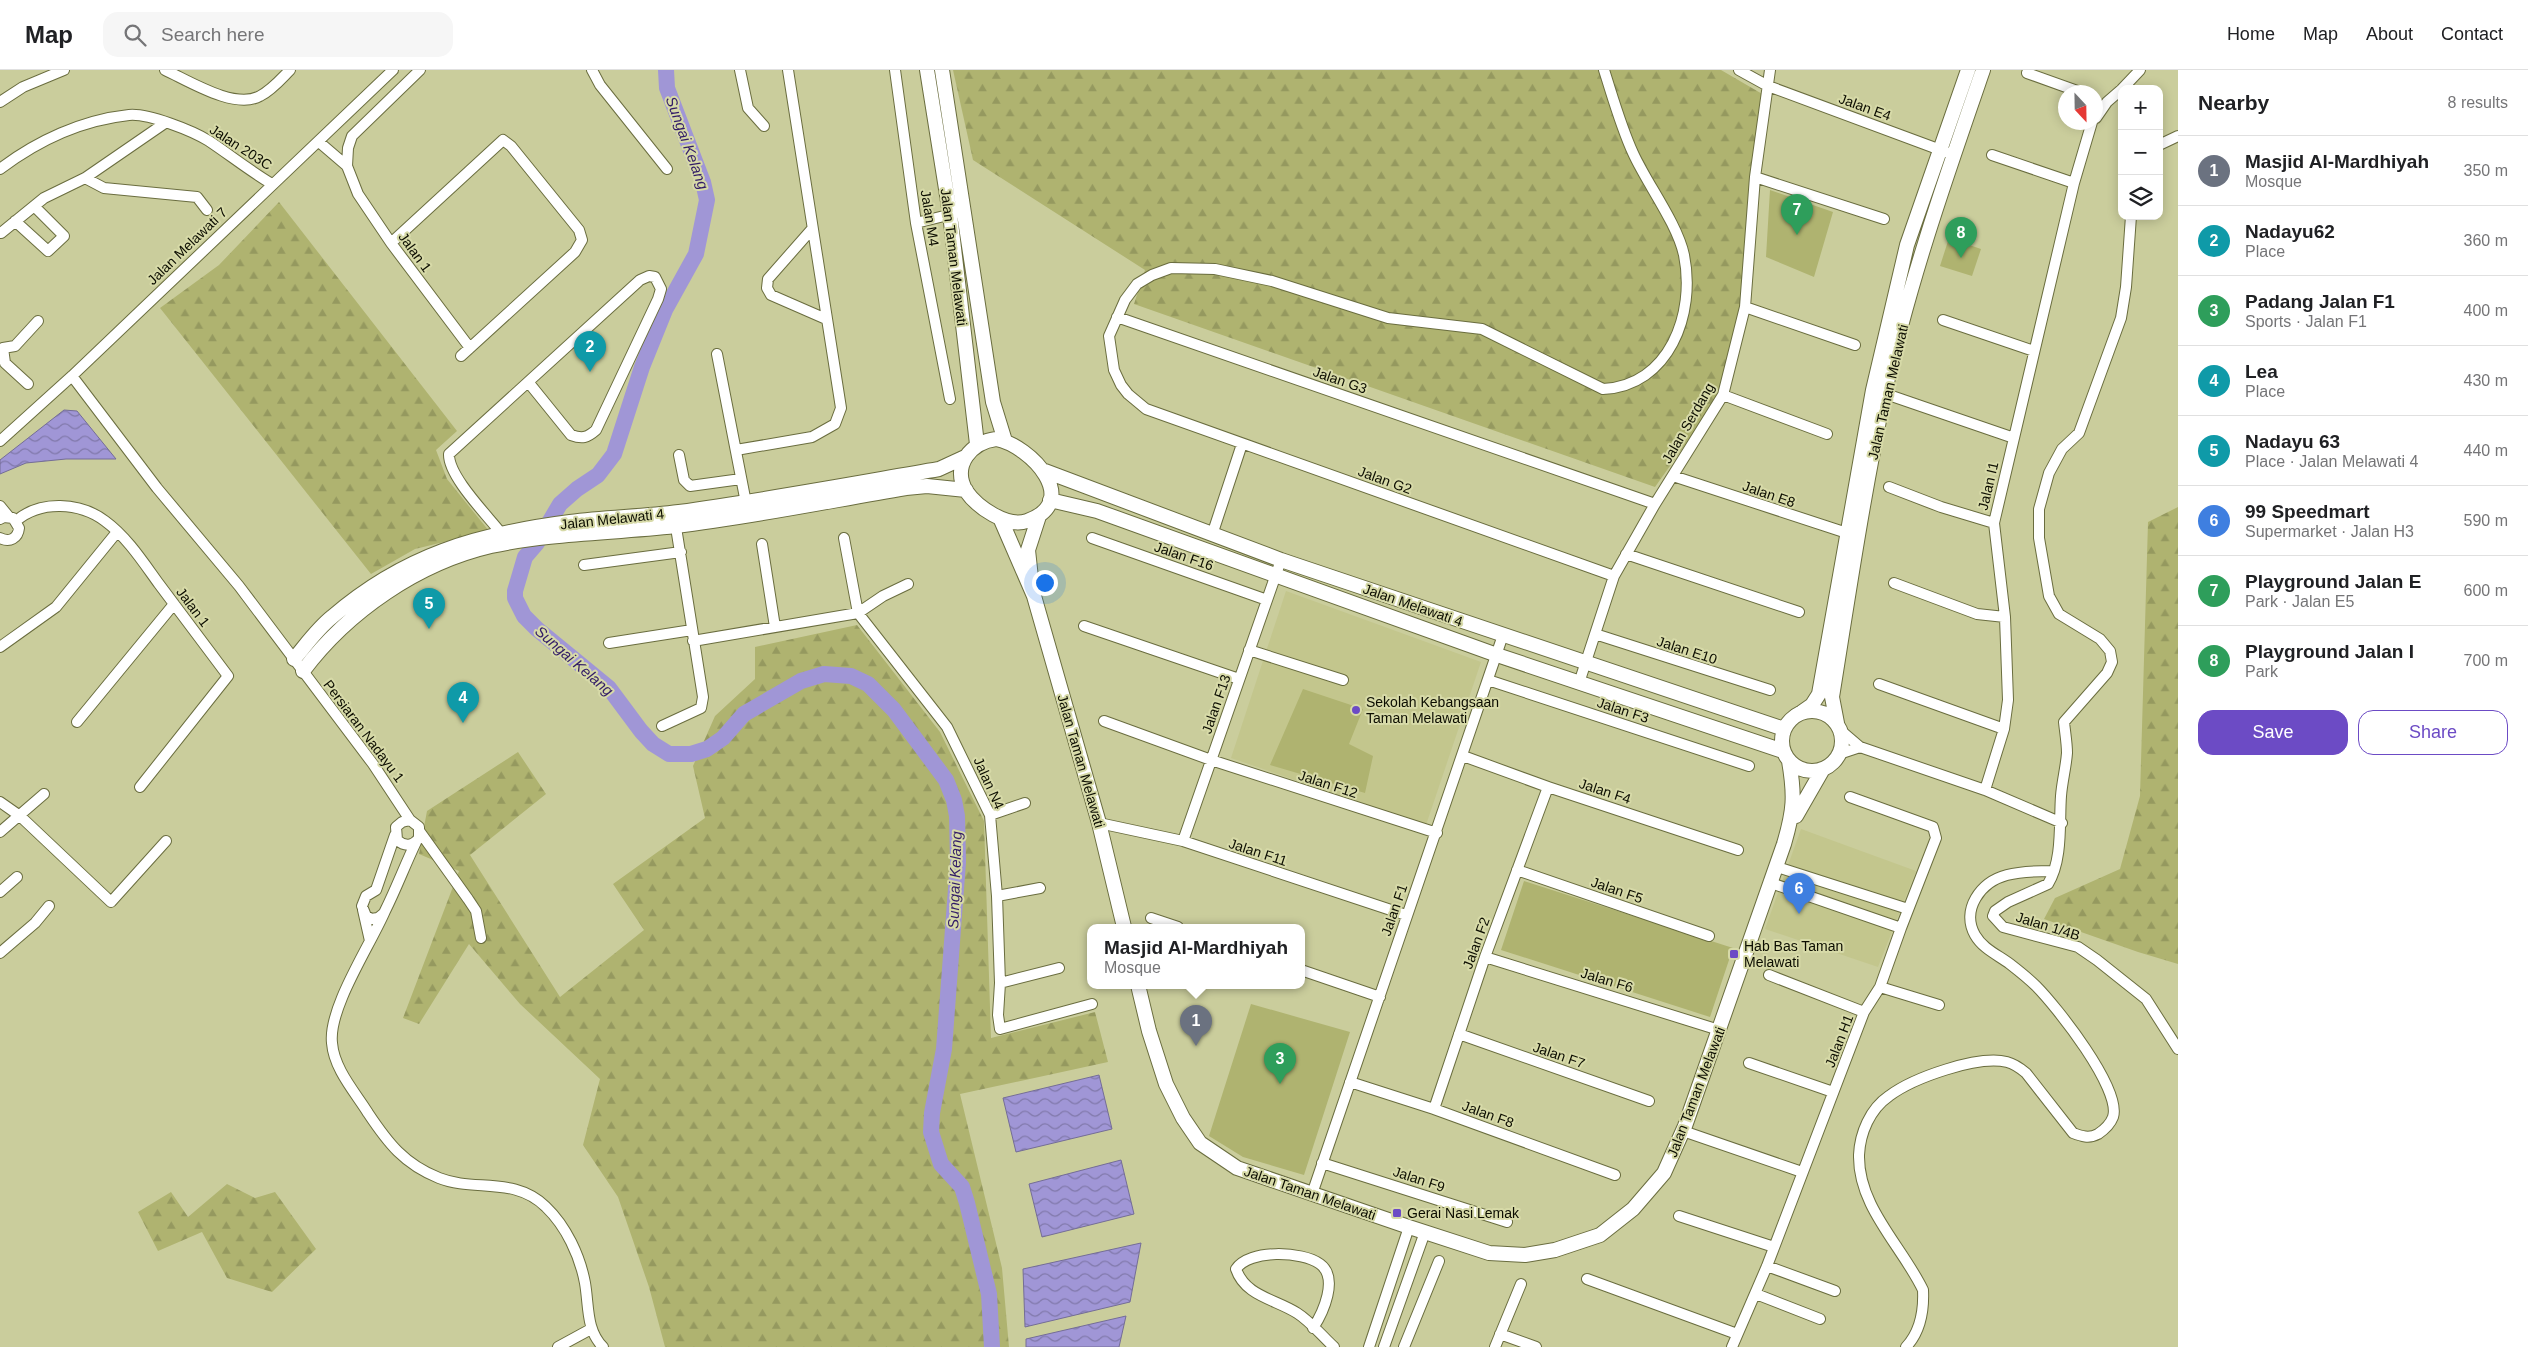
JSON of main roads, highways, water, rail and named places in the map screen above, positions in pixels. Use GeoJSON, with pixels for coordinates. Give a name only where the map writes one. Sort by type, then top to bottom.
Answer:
{"type":"FeatureCollection","features":[{"type":"Feature","properties":{"kind":"main road","name":"Jalan Taman Melawati"},"geometry":{"type":"LineString","coordinates":[[927,70],[950,214],[977,444]]}},
{"type":"Feature","properties":{"kind":"main road","name":"Jalan Taman Melawati"},"geometry":{"type":"LineString","coordinates":[[942,70],[992,402],[1005,441]]}},
{"type":"Feature","properties":{"kind":"main road","name":"Jalan Taman Melawati"},"geometry":{"type":"LineString","coordinates":[[1802,712],[1812,705],[1819,694],[1852,534],[1907,245],[1968,70]]}},
{"type":"Feature","properties":{"kind":"main road","name":"Jalan Taman Melawati"},"geometry":{"type":"LineString","coordinates":[[1879,392],[1929,228],[1983,70]]}},
{"type":"Feature","properties":{"kind":"main road"},"geometry":{"type":"LineString","coordinates":[[996,439],[1005,441],[1015,445],[1045,471],[1051,491],[1050,500],[1048,507],[1039,516],[1021,523],[1001,520],[966,490],[962,467],[965,457],[977,444],[996,439]]}},
{"type":"Feature","properties":{"kind":"main road","name":"Jalan Melawati 4"},"geometry":{"type":"LineString","coordinates":[[747,508],[939,469],[965,457]]}},
{"type":"Feature","properties":{"kind":"main road","name":"Jalan Melawati 4"},"geometry":{"type":"LineString","coordinates":[[1045,471],[1281,560],[1784,729]]}},
{"type":"Feature","properties":{"kind":"main road","name":"Jalan Melawati 4"},"geometry":{"type":"LineString","coordinates":[[303,671],[321,647],[360,612],[382,596],[427,569],[455,556],[535,534],[675,519],[906,488],[927,486],[966,490]]}},
{"type":"Feature","properties":{"kind":"main road","name":"Jalan Melawati 4"},"geometry":{"type":"LineString","coordinates":[[1050,500],[1097,511],[1497,655],[1786,756]]}},
{"type":"Feature","properties":{"kind":"main road","name":"Jalan Taman Melawati"},"geometry":{"type":"LineString","coordinates":[[1034,596],[1028,550],[1039,516]]}},
{"type":"Feature","properties":{"kind":"main road","name":"Jalan Taman Melawati"},"geometry":{"type":"LineString","coordinates":[[1001,520],[1034,596],[1099,823],[1123,924]]}},
{"type":"Feature","properties":{"kind":"main road","name":"Jalan Melawati 4"},"geometry":{"type":"LineString","coordinates":[[294,659],[332,617],[373,586],[400,569],[452,546],[501,533],[535,534]]}},
{"type":"Feature","properties":{"kind":"main road","name":"Jalan Taman Melawati"},"geometry":{"type":"LineString","coordinates":[[1838,726],[1832,698],[1852,534]]}},
{"type":"Feature","properties":{"kind":"main road"},"geometry":{"type":"LineString","coordinates":[[1815,710],[1827,715],[1838,726],[1842,736],[1839,754],[1832,763],[1823,769],[1804,770],[1786,756],[1781,740],[1784,729],[1791,719],[1802,712],[1815,710]]}},
{"type":"Feature","properties":{"kind":"main road","name":"Jalan Taman Melawati"},"geometry":{"type":"LineString","coordinates":[[1139,989],[1149,1031],[1166,1084],[1183,1118],[1200,1143],[1237,1168],[1409,1228],[1490,1252],[1524,1255],[1555,1250],[1600,1235],[1633,1210],[1664,1174],[1683,1131],[1777,867],[1793,812],[1793,785],[1786,756]]}},
{"type":"Feature","properties":{"kind":"main road","name":"Jalan Taman Melawati"},"geometry":{"type":"LineString","coordinates":[[1784,844],[1803,800],[1823,769]]}},
{"type":"Feature","properties":{"kind":"water"},"geometry":{"type":"Polygon","coordinates":[[[64,410],[77,411],[116,459],[66,459],[26,463],[0,474],[0,460],[64,410]]]}},
{"type":"Feature","properties":{"kind":"water"},"geometry":{"type":"Polygon","coordinates":[[[1099,1075],[1112,1129],[1016,1152],[1003,1098],[1099,1075]]]}},
{"type":"Feature","properties":{"kind":"water"},"geometry":{"type":"Polygon","coordinates":[[[1121,1160],[1134,1214],[1042,1237],[1029,1184],[1121,1160]]]}},
{"type":"Feature","properties":{"kind":"water"},"geometry":{"type":"Polygon","coordinates":[[[1141,1243],[1130,1302],[1025,1327],[1023,1269],[1141,1243]]]}},
{"type":"Feature","properties":{"kind":"water"},"geometry":{"type":"Polygon","coordinates":[[[1126,1316],[1119,1347],[1026,1347],[1026,1339],[1126,1316]]]}},
{"type":"Feature","properties":{"kind":"waterway","name":"Sungai Kelang"},"geometry":{"type":"LineString","coordinates":[[666,70],[667,88],[703,182],[707,200],[696,254],[665,310],[642,367],[614,454],[598,475],[577,489],[560,504],[537,543],[525,557],[515,591],[515,598],[524,616],[537,629],[609,688],[641,731],[653,744],[669,754],[691,754],[707,749],[723,738],[744,714],[801,681],[824,674],[851,676],[868,684],[894,710],[946,780],[954,800],[957,816],[958,862],[944,1049],[932,1113],[931,1132],[941,1164],[962,1187],[967,1203],[989,1294],[992,1347]]}},
{"type":"Feature","properties":{"kind":"place","name":"Playground Jalan E"},"geometry":{"type":"Point","coordinates":[1797,235]}},
{"type":"Feature","properties":{"kind":"place","name":"Playground Jalan I"},"geometry":{"type":"Point","coordinates":[1961,258]}},
{"type":"Feature","properties":{"kind":"place","name":"Nadayu62"},"geometry":{"type":"Point","coordinates":[590,372]}},
{"type":"Feature","properties":{"kind":"place","name":"Nadayu 63"},"geometry":{"type":"Point","coordinates":[429,629]}},
{"type":"Feature","properties":{"kind":"place","name":"Sekolah Kebangsaan Taman Melawati"},"geometry":{"type":"Point","coordinates":[1356,710]}},
{"type":"Feature","properties":{"kind":"place","name":"Lea"},"geometry":{"type":"Point","coordinates":[463,723]}},
{"type":"Feature","properties":{"kind":"place","name":"99 Speedmart"},"geometry":{"type":"Point","coordinates":[1799,914]}},
{"type":"Feature","properties":{"kind":"place","name":"Hab Bas Taman Melawati"},"geometry":{"type":"Point","coordinates":[1734,954]}},
{"type":"Feature","properties":{"kind":"place","name":"Masjid Al-Mardhiyah"},"geometry":{"type":"Point","coordinates":[1196,1046]}},
{"type":"Feature","properties":{"kind":"place","name":"Padang Jalan F1"},"geometry":{"type":"Point","coordinates":[1280,1084]}},
{"type":"Feature","properties":{"kind":"place","name":"Gerai Nasi Lemak"},"geometry":{"type":"Point","coordinates":[1397,1213]}}]}
